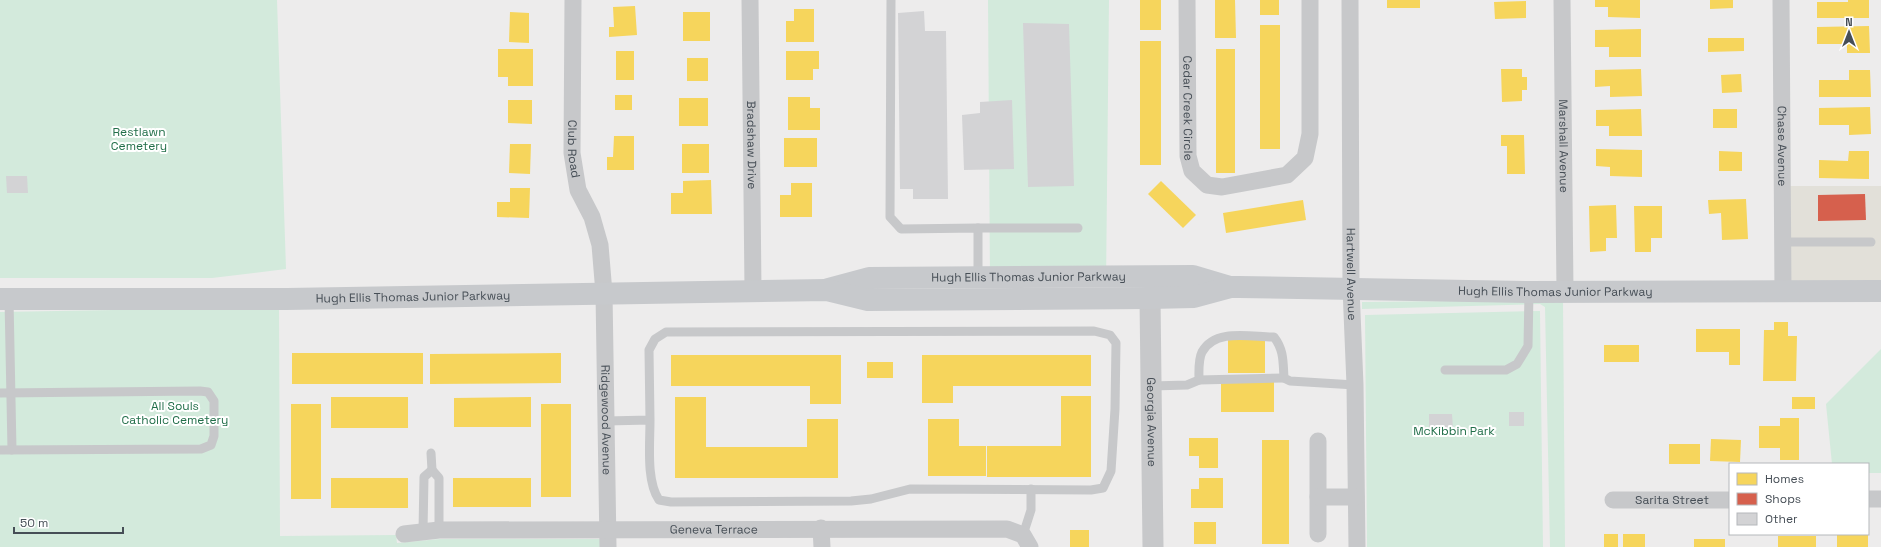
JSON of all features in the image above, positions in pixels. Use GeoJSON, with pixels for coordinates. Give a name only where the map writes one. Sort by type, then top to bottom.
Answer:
{"type":"FeatureCollection","features":[{"type":"Feature","properties":{"kind":"main road","name":"Hugh Ellis Thomas Junior Parkway"},"geometry":{"type":"LineString","coordinates":[[827,290],[869,278],[1193,276],[1231,287]]}},
{"type":"Feature","properties":{"kind":"main road","name":"Hugh Ellis Thomas Junior Parkway"},"geometry":{"type":"LineString","coordinates":[[4,299],[279,299],[753,290],[827,290],[868,300],[1150,298],[1194,297],[1231,287],[1529,292],[1881,291]]}},
{"type":"Feature","properties":{"kind":"street","name":"Club Road"},"geometry":{"type":"LineString","coordinates":[[573,0],[572,153],[578,190],[592,217],[600,246],[604,293]]}},
{"type":"Feature","properties":{"kind":"street","name":"Bradshaw Drive"},"geometry":{"type":"LineString","coordinates":[[750,0],[753,290]]}},
{"type":"Feature","properties":{"kind":"street","name":"Cedar Creek Circle"},"geometry":{"type":"LineString","coordinates":[[1187,0],[1188,156],[1192,171],[1207,185],[1222,188],[1287,175],[1305,158],[1310,134],[1310,0]]}},
{"type":"Feature","properties":{"kind":"street","name":"Hartwell Avenue"},"geometry":{"type":"LineString","coordinates":[[1350,0],[1352,288],[1357,547]]}},
{"type":"Feature","properties":{"kind":"street","name":"Marshall Avenue"},"geometry":{"type":"LineString","coordinates":[[1562,0],[1565,291]]}},
{"type":"Feature","properties":{"kind":"street","name":"Chase Avenue"},"geometry":{"type":"LineString","coordinates":[[1781,0],[1783,292]]}},
{"type":"Feature","properties":{"kind":"street","name":"Ridgewood Avenue"},"geometry":{"type":"LineString","coordinates":[[604,293],[608,547]]}},
{"type":"Feature","properties":{"kind":"street","name":"Georgia Avenue"},"geometry":{"type":"LineString","coordinates":[[1150,298],[1153,547]]}},
{"type":"Feature","properties":{"kind":"street"},"geometry":{"type":"LineString","coordinates":[[1318,441],[1318,534]]}},
{"type":"Feature","properties":{"kind":"street"},"geometry":{"type":"LineString","coordinates":[[1318,497],[1356,497]]}},
{"type":"Feature","properties":{"kind":"street"},"geometry":{"type":"LineString","coordinates":[[1869,499],[1881,499]]}},
{"type":"Feature","properties":{"kind":"street","name":"Sarita Street"},"geometry":{"type":"LineString","coordinates":[[1613,500],[1729,500]]}},
{"type":"Feature","properties":{"kind":"street"},"geometry":{"type":"LineString","coordinates":[[821,528],[822,547]]}},
{"type":"Feature","properties":{"kind":"street","name":"Geneva Terrace"},"geometry":{"type":"LineString","coordinates":[[404,534],[431,531],[821,528],[1007,529],[1026,541]]}},
{"type":"Feature","properties":{"kind":"lane"},"geometry":{"type":"LineString","coordinates":[[890,0],[890,217],[901,229],[1078,228]]}},
{"type":"Feature","properties":{"kind":"lane"},"geometry":{"type":"LineString","coordinates":[[978,228],[978,278]]}},
{"type":"Feature","properties":{"kind":"lane"},"geometry":{"type":"LineString","coordinates":[[1783,242],[1871,242]]}},
{"type":"Feature","properties":{"kind":"lane"},"geometry":{"type":"LineString","coordinates":[[1445,370],[1506,370],[1517,364],[1528,346],[1529,292]]}},
{"type":"Feature","properties":{"kind":"lane"},"geometry":{"type":"LineString","coordinates":[[4,299],[11,393],[12,450]]}},
{"type":"Feature","properties":{"kind":"lane"},"geometry":{"type":"LineString","coordinates":[[1094,331],[1110,335],[1116,343],[1116,409],[1111,471],[1103,488],[1091,490],[910,489],[871,499],[851,501],[665,501],[659,500],[654,492],[651,478],[650,420],[649,350],[655,339],[666,332],[1094,331]]}},
{"type":"Feature","properties":{"kind":"lane"},"geometry":{"type":"LineString","coordinates":[[1199,380],[1202,353],[1209,344],[1219,337],[1228,336],[1274,337],[1280,346],[1283,357],[1284,378]]}},
{"type":"Feature","properties":{"kind":"lane"},"geometry":{"type":"LineString","coordinates":[[1152,386],[1187,385],[1199,380],[1284,378],[1290,381],[1355,385]]}},
{"type":"Feature","properties":{"kind":"lane"},"geometry":{"type":"LineString","coordinates":[[0,393],[200,391],[208,392],[214,401],[214,436],[211,445],[201,449],[0,450]]}},
{"type":"Feature","properties":{"kind":"lane"},"geometry":{"type":"LineString","coordinates":[[606,421],[650,420]]}},
{"type":"Feature","properties":{"kind":"lane"},"geometry":{"type":"LineString","coordinates":[[431,453],[432,470],[439,478],[431,531]]}},
{"type":"Feature","properties":{"kind":"lane"},"geometry":{"type":"LineString","coordinates":[[431,531],[424,478],[432,470]]}},
{"type":"Feature","properties":{"kind":"lane"},"geometry":{"type":"LineString","coordinates":[[1026,541],[1031,510],[1031,490]]}},
{"type":"Feature","properties":{"kind":"shaded area"},"geometry":{"type":"Polygon","coordinates":[[[1790,186],[1881,186],[1881,283],[1791,283],[1790,186]]]}},
{"type":"Feature","properties":{"kind":"green space","name":"Restlawn Cemetery"},"geometry":{"type":"Polygon","coordinates":[[[0,0],[277,0],[286,269],[212,278],[0,278],[0,0]]]}},
{"type":"Feature","properties":{"kind":"green space"},"geometry":{"type":"Polygon","coordinates":[[[988,0],[1109,0],[1106,285],[990,281],[988,0]]]}},
{"type":"Feature","properties":{"kind":"green space"},"geometry":{"type":"Polygon","coordinates":[[[1563,300],[1565,547],[1550,547],[1545,307],[1540,304],[1362,309],[1362,302],[1563,300]]]}},
{"type":"Feature","properties":{"kind":"green space","name":"All Souls Catholic Cemetery"},"geometry":{"type":"Polygon","coordinates":[[[279,307],[280,536],[396,535],[397,543],[440,539],[600,539],[600,547],[0,547],[0,312],[279,307]]]}},
{"type":"Feature","properties":{"kind":"green space","name":"McKibbin Park"},"geometry":{"type":"Polygon","coordinates":[[[1540,311],[1543,547],[1367,547],[1365,315],[1540,311]]]}},
{"type":"Feature","properties":{"kind":"green space"},"geometry":{"type":"Polygon","coordinates":[[[1881,349],[1881,473],[1869,473],[1869,463],[1832,463],[1826,404],[1881,349]]]}},
{"type":"Feature","properties":{"kind":"building: Homes"},"geometry":{"type":"Polygon","coordinates":[[[1140,0],[1161,0],[1161,30],[1140,30],[1140,0]]]}},
{"type":"Feature","properties":{"kind":"building: Homes"},"geometry":{"type":"Polygon","coordinates":[[[1215,0],[1235,0],[1236,38],[1215,38],[1215,0]]]}},
{"type":"Feature","properties":{"kind":"building: Homes"},"geometry":{"type":"Polygon","coordinates":[[[1260,0],[1279,0],[1279,15],[1260,15],[1260,0]]]}},
{"type":"Feature","properties":{"kind":"building: Homes"},"geometry":{"type":"Polygon","coordinates":[[[1387,0],[1420,0],[1420,8],[1387,8],[1387,0]]]}},
{"type":"Feature","properties":{"kind":"building: Homes"},"geometry":{"type":"Polygon","coordinates":[[[1595,0],[1640,0],[1640,18],[1608,17],[1608,7],[1595,7],[1595,0]]]}},
{"type":"Feature","properties":{"kind":"building: Homes"},"geometry":{"type":"Polygon","coordinates":[[[1710,0],[1733,0],[1733,8],[1710,9],[1710,0]]]}},
{"type":"Feature","properties":{"kind":"building: Homes"},"geometry":{"type":"Polygon","coordinates":[[[1848,0],[1869,0],[1869,18],[1817,18],[1817,2],[1848,2],[1848,0]]]}},
{"type":"Feature","properties":{"kind":"building: Homes"},"geometry":{"type":"Polygon","coordinates":[[[1526,1],[1526,18],[1495,19],[1494,2],[1526,1]]]}},
{"type":"Feature","properties":{"kind":"building: Homes"},"geometry":{"type":"Polygon","coordinates":[[[635,6],[637,35],[609,37],[609,27],[614,27],[613,7],[635,6]]]}},
{"type":"Feature","properties":{"kind":"building: Homes"},"geometry":{"type":"Polygon","coordinates":[[[794,9],[814,9],[814,42],[786,42],[786,21],[794,21],[794,9]]]}},
{"type":"Feature","properties":{"kind":"building: Homes"},"geometry":{"type":"Polygon","coordinates":[[[510,12],[529,13],[529,43],[509,42],[510,12]]]}},
{"type":"Feature","properties":{"kind":"building: Homes"},"geometry":{"type":"Polygon","coordinates":[[[683,12],[710,12],[710,41],[683,41],[683,12]]]}},
{"type":"Feature","properties":{"kind":"building: Homes"},"geometry":{"type":"Polygon","coordinates":[[[1260,25],[1280,25],[1280,149],[1260,149],[1260,25]]]}},
{"type":"Feature","properties":{"kind":"building: Homes"},"geometry":{"type":"Polygon","coordinates":[[[1869,26],[1870,53],[1847,53],[1847,44],[1817,44],[1817,27],[1869,26]]]}},
{"type":"Feature","properties":{"kind":"building: Homes"},"geometry":{"type":"Polygon","coordinates":[[[1641,29],[1641,57],[1609,57],[1609,47],[1595,47],[1595,30],[1641,29]]]}},
{"type":"Feature","properties":{"kind":"building: Homes"},"geometry":{"type":"Polygon","coordinates":[[[1708,38],[1744,38],[1744,51],[1708,52],[1708,38]]]}},
{"type":"Feature","properties":{"kind":"building: Homes"},"geometry":{"type":"Polygon","coordinates":[[[1140,41],[1161,41],[1161,165],[1140,165],[1140,41]]]}},
{"type":"Feature","properties":{"kind":"building: Homes"},"geometry":{"type":"Polygon","coordinates":[[[498,49],[533,49],[533,86],[508,86],[508,77],[498,77],[498,49]]]}},
{"type":"Feature","properties":{"kind":"building: Homes"},"geometry":{"type":"Polygon","coordinates":[[[1216,49],[1235,49],[1235,173],[1216,173],[1216,49]]]}},
{"type":"Feature","properties":{"kind":"building: Homes"},"geometry":{"type":"Polygon","coordinates":[[[616,51],[634,51],[634,80],[616,80],[616,51]]]}},
{"type":"Feature","properties":{"kind":"building: Homes"},"geometry":{"type":"Polygon","coordinates":[[[786,51],[819,51],[819,69],[813,69],[813,80],[786,80],[786,51]]]}},
{"type":"Feature","properties":{"kind":"building: Homes"},"geometry":{"type":"Polygon","coordinates":[[[687,58],[708,58],[708,81],[687,81],[687,58]]]}},
{"type":"Feature","properties":{"kind":"building: Homes"},"geometry":{"type":"Polygon","coordinates":[[[1501,69],[1522,69],[1522,77],[1527,77],[1527,90],[1522,90],[1522,101],[1502,102],[1501,69]]]}},
{"type":"Feature","properties":{"kind":"building: Homes"},"geometry":{"type":"Polygon","coordinates":[[[1641,69],[1642,96],[1610,97],[1610,86],[1595,87],[1595,70],[1641,69]]]}},
{"type":"Feature","properties":{"kind":"building: Homes"},"geometry":{"type":"Polygon","coordinates":[[[1849,70],[1870,70],[1871,97],[1819,97],[1819,80],[1849,80],[1849,70]]]}},
{"type":"Feature","properties":{"kind":"building: Homes"},"geometry":{"type":"Polygon","coordinates":[[[1741,74],[1742,92],[1722,93],[1721,75],[1741,74]]]}},
{"type":"Feature","properties":{"kind":"building: Homes"},"geometry":{"type":"Polygon","coordinates":[[[615,95],[632,95],[632,110],[615,110],[615,95]]]}},
{"type":"Feature","properties":{"kind":"building: Homes"},"geometry":{"type":"Polygon","coordinates":[[[788,97],[810,97],[810,108],[820,108],[820,130],[788,130],[788,97]]]}},
{"type":"Feature","properties":{"kind":"building: Homes"},"geometry":{"type":"Polygon","coordinates":[[[679,98],[708,98],[708,126],[679,126],[679,98]]]}},
{"type":"Feature","properties":{"kind":"building: Homes"},"geometry":{"type":"Polygon","coordinates":[[[508,100],[532,100],[532,124],[508,123],[508,100]]]}},
{"type":"Feature","properties":{"kind":"building: Homes"},"geometry":{"type":"Polygon","coordinates":[[[1870,107],[1871,134],[1849,135],[1849,125],[1819,125],[1819,108],[1870,107]]]}},
{"type":"Feature","properties":{"kind":"building: Homes"},"geometry":{"type":"Polygon","coordinates":[[[1641,109],[1642,136],[1609,136],[1609,126],[1596,126],[1596,110],[1641,109]]]}},
{"type":"Feature","properties":{"kind":"building: Homes"},"geometry":{"type":"Polygon","coordinates":[[[1713,109],[1737,109],[1737,128],[1713,128],[1713,109]]]}},
{"type":"Feature","properties":{"kind":"building: Homes"},"geometry":{"type":"Polygon","coordinates":[[[1501,135],[1524,135],[1525,174],[1507,174],[1507,146],[1501,146],[1501,135]]]}},
{"type":"Feature","properties":{"kind":"building: Homes"},"geometry":{"type":"Polygon","coordinates":[[[614,136],[634,136],[634,170],[607,170],[607,157],[613,157],[614,136]]]}},
{"type":"Feature","properties":{"kind":"building: Homes"},"geometry":{"type":"Polygon","coordinates":[[[784,138],[817,138],[817,167],[784,167],[784,138]]]}},
{"type":"Feature","properties":{"kind":"building: Homes"},"geometry":{"type":"Polygon","coordinates":[[[510,144],[531,144],[530,174],[509,173],[510,144]]]}},
{"type":"Feature","properties":{"kind":"building: Homes"},"geometry":{"type":"Polygon","coordinates":[[[682,144],[709,144],[709,173],[682,173],[682,144]]]}},
{"type":"Feature","properties":{"kind":"building: Homes"},"geometry":{"type":"Polygon","coordinates":[[[1596,149],[1642,150],[1642,177],[1610,176],[1610,167],[1596,166],[1596,149]]]}},
{"type":"Feature","properties":{"kind":"building: Homes"},"geometry":{"type":"Polygon","coordinates":[[[1719,151],[1742,152],[1742,171],[1719,171],[1719,151]]]}},
{"type":"Feature","properties":{"kind":"building: Homes"},"geometry":{"type":"Polygon","coordinates":[[[1849,151],[1869,151],[1869,179],[1819,178],[1819,160],[1848,161],[1849,151]]]}},
{"type":"Feature","properties":{"kind":"building: Homes"},"geometry":{"type":"Polygon","coordinates":[[[711,180],[712,214],[671,214],[671,193],[683,193],[683,181],[711,180]]]}},
{"type":"Feature","properties":{"kind":"building: Homes"},"geometry":{"type":"Polygon","coordinates":[[[1161,181],[1196,215],[1183,228],[1148,194],[1161,181]]]}},
{"type":"Feature","properties":{"kind":"building: Homes"},"geometry":{"type":"Polygon","coordinates":[[[791,183],[812,183],[812,217],[780,217],[780,195],[791,195],[791,183]]]}},
{"type":"Feature","properties":{"kind":"building: Homes"},"geometry":{"type":"Polygon","coordinates":[[[510,188],[530,188],[529,218],[497,217],[497,202],[510,202],[510,188]]]}},
{"type":"Feature","properties":{"kind":"building: Homes"},"geometry":{"type":"Polygon","coordinates":[[[1746,199],[1748,239],[1722,240],[1721,213],[1709,214],[1708,200],[1746,199]]]}},
{"type":"Feature","properties":{"kind":"building: Homes"},"geometry":{"type":"Polygon","coordinates":[[[1303,200],[1306,220],[1226,233],[1223,213],[1303,200]]]}},
{"type":"Feature","properties":{"kind":"building: Homes"},"geometry":{"type":"Polygon","coordinates":[[[1616,205],[1617,238],[1606,238],[1606,251],[1590,252],[1589,206],[1616,205]]]}},
{"type":"Feature","properties":{"kind":"building: Homes"},"geometry":{"type":"Polygon","coordinates":[[[1634,206],[1662,206],[1662,238],[1651,238],[1651,252],[1635,252],[1634,206]]]}},
{"type":"Feature","properties":{"kind":"building: Homes"},"geometry":{"type":"Polygon","coordinates":[[[1774,322],[1788,322],[1788,336],[1797,336],[1796,381],[1763,381],[1764,330],[1774,330],[1774,322]]]}},
{"type":"Feature","properties":{"kind":"building: Homes"},"geometry":{"type":"Polygon","coordinates":[[[1696,329],[1740,329],[1740,365],[1729,365],[1729,352],[1696,352],[1696,329]]]}},
{"type":"Feature","properties":{"kind":"building: Homes"},"geometry":{"type":"Polygon","coordinates":[[[1228,339],[1265,339],[1265,373],[1228,373],[1228,339]]]}},
{"type":"Feature","properties":{"kind":"building: Homes"},"geometry":{"type":"Polygon","coordinates":[[[1604,345],[1639,345],[1639,362],[1604,362],[1604,345]]]}},
{"type":"Feature","properties":{"kind":"building: Homes"},"geometry":{"type":"Polygon","coordinates":[[[292,353],[423,353],[423,384],[292,384],[292,353]]]}},
{"type":"Feature","properties":{"kind":"building: Homes"},"geometry":{"type":"Polygon","coordinates":[[[561,353],[561,383],[430,384],[430,354],[561,353]]]}},
{"type":"Feature","properties":{"kind":"building: Homes"},"geometry":{"type":"Polygon","coordinates":[[[671,355],[841,355],[841,404],[810,404],[810,386],[671,386],[671,355]]]}},
{"type":"Feature","properties":{"kind":"building: Homes"},"geometry":{"type":"Polygon","coordinates":[[[922,355],[1091,355],[1091,386],[953,386],[953,403],[922,403],[922,355]]]}},
{"type":"Feature","properties":{"kind":"building: Homes"},"geometry":{"type":"Polygon","coordinates":[[[867,362],[893,362],[893,378],[867,378],[867,362]]]}},
{"type":"Feature","properties":{"kind":"building: Homes"},"geometry":{"type":"Polygon","coordinates":[[[1221,382],[1274,382],[1274,412],[1221,412],[1221,382]]]}},
{"type":"Feature","properties":{"kind":"building: Homes"},"geometry":{"type":"Polygon","coordinates":[[[1061,396],[1091,396],[1091,477],[987,477],[987,446],[1061,446],[1061,396]]]}},
{"type":"Feature","properties":{"kind":"building: Homes"},"geometry":{"type":"Polygon","coordinates":[[[331,397],[408,397],[408,428],[331,428],[331,397]]]}},
{"type":"Feature","properties":{"kind":"building: Homes"},"geometry":{"type":"Polygon","coordinates":[[[531,397],[531,427],[454,427],[454,398],[531,397]]]}},
{"type":"Feature","properties":{"kind":"building: Homes"},"geometry":{"type":"Polygon","coordinates":[[[675,397],[706,397],[706,447],[807,447],[807,419],[838,419],[838,478],[675,478],[675,397]]]}},
{"type":"Feature","properties":{"kind":"building: Homes"},"geometry":{"type":"Polygon","coordinates":[[[1792,397],[1815,397],[1815,409],[1792,409],[1792,397]]]}},
{"type":"Feature","properties":{"kind":"building: Homes"},"geometry":{"type":"Polygon","coordinates":[[[291,404],[321,404],[321,499],[291,499],[291,404]]]}},
{"type":"Feature","properties":{"kind":"building: Homes"},"geometry":{"type":"Polygon","coordinates":[[[541,404],[571,404],[571,497],[541,497],[541,404]]]}},
{"type":"Feature","properties":{"kind":"building: Homes"},"geometry":{"type":"Polygon","coordinates":[[[1780,418],[1799,418],[1799,460],[1780,460],[1780,448],[1759,448],[1759,426],[1780,426],[1780,418]]]}},
{"type":"Feature","properties":{"kind":"building: Homes"},"geometry":{"type":"Polygon","coordinates":[[[928,419],[959,419],[959,446],[986,446],[986,476],[928,476],[928,419]]]}},
{"type":"Feature","properties":{"kind":"building: Homes"},"geometry":{"type":"Polygon","coordinates":[[[1189,438],[1218,438],[1218,468],[1199,468],[1199,456],[1189,456],[1189,438]]]}},
{"type":"Feature","properties":{"kind":"building: Homes"},"geometry":{"type":"Polygon","coordinates":[[[1711,439],[1741,440],[1740,462],[1710,461],[1711,439]]]}},
{"type":"Feature","properties":{"kind":"building: Homes"},"geometry":{"type":"Polygon","coordinates":[[[1262,440],[1289,440],[1289,544],[1262,544],[1262,440]]]}},
{"type":"Feature","properties":{"kind":"building: Homes"},"geometry":{"type":"Polygon","coordinates":[[[1669,444],[1700,444],[1700,464],[1669,464],[1669,444]]]}},
{"type":"Feature","properties":{"kind":"building: Homes"},"geometry":{"type":"Polygon","coordinates":[[[331,478],[408,478],[408,508],[331,508],[331,478]]]}},
{"type":"Feature","properties":{"kind":"building: Homes"},"geometry":{"type":"Polygon","coordinates":[[[453,478],[531,478],[531,507],[453,507],[453,478]]]}},
{"type":"Feature","properties":{"kind":"building: Homes"},"geometry":{"type":"Polygon","coordinates":[[[1199,478],[1223,478],[1223,508],[1191,508],[1191,489],[1199,489],[1199,478]]]}},
{"type":"Feature","properties":{"kind":"building: Homes"},"geometry":{"type":"Polygon","coordinates":[[[1194,522],[1216,522],[1216,544],[1194,544],[1194,522]]]}},
{"type":"Feature","properties":{"kind":"building: Homes"},"geometry":{"type":"Polygon","coordinates":[[[1070,530],[1089,530],[1089,547],[1070,547],[1070,530]]]}},
{"type":"Feature","properties":{"kind":"building: Homes"},"geometry":{"type":"Polygon","coordinates":[[[1604,534],[1618,534],[1618,547],[1604,547],[1604,534]]]}},
{"type":"Feature","properties":{"kind":"building: Homes"},"geometry":{"type":"Polygon","coordinates":[[[1623,534],[1645,534],[1645,547],[1623,547],[1623,534]]]}},
{"type":"Feature","properties":{"kind":"building: Homes"},"geometry":{"type":"Polygon","coordinates":[[[1837,535],[1868,535],[1868,547],[1837,547],[1837,535]]]}},
{"type":"Feature","properties":{"kind":"building: Homes"},"geometry":{"type":"Polygon","coordinates":[[[1778,536],[1816,536],[1816,547],[1778,547],[1778,536]]]}},
{"type":"Feature","properties":{"kind":"building: Homes"},"geometry":{"type":"Polygon","coordinates":[[[1694,539],[1725,539],[1725,547],[1694,547],[1694,539]]]}},
{"type":"Feature","properties":{"kind":"building: Shops"},"geometry":{"type":"Polygon","coordinates":[[[1865,194],[1866,220],[1818,221],[1818,195],[1865,194]]]}},
{"type":"Feature","properties":{"kind":"building: Other"},"geometry":{"type":"Polygon","coordinates":[[[924,11],[925,31],[946,31],[948,199],[913,199],[913,189],[900,189],[898,13],[924,11]]]}},
{"type":"Feature","properties":{"kind":"building: Other"},"geometry":{"type":"Polygon","coordinates":[[[1023,23],[1069,24],[1074,186],[1028,187],[1023,23]]]}},
{"type":"Feature","properties":{"kind":"building: Other"},"geometry":{"type":"Polygon","coordinates":[[[1012,100],[1014,169],[964,170],[962,115],[980,113],[980,102],[1012,100]]]}},
{"type":"Feature","properties":{"kind":"building: Other"},"geometry":{"type":"Polygon","coordinates":[[[6,176],[27,176],[28,193],[7,193],[6,176]]]}},
{"type":"Feature","properties":{"kind":"building: Other"},"geometry":{"type":"Polygon","coordinates":[[[1509,412],[1524,412],[1524,426],[1509,426],[1509,412]]]}},
{"type":"Feature","properties":{"kind":"building: Other"},"geometry":{"type":"Polygon","coordinates":[[[1429,414],[1452,414],[1453,428],[1429,428],[1429,414]]]}}]}
